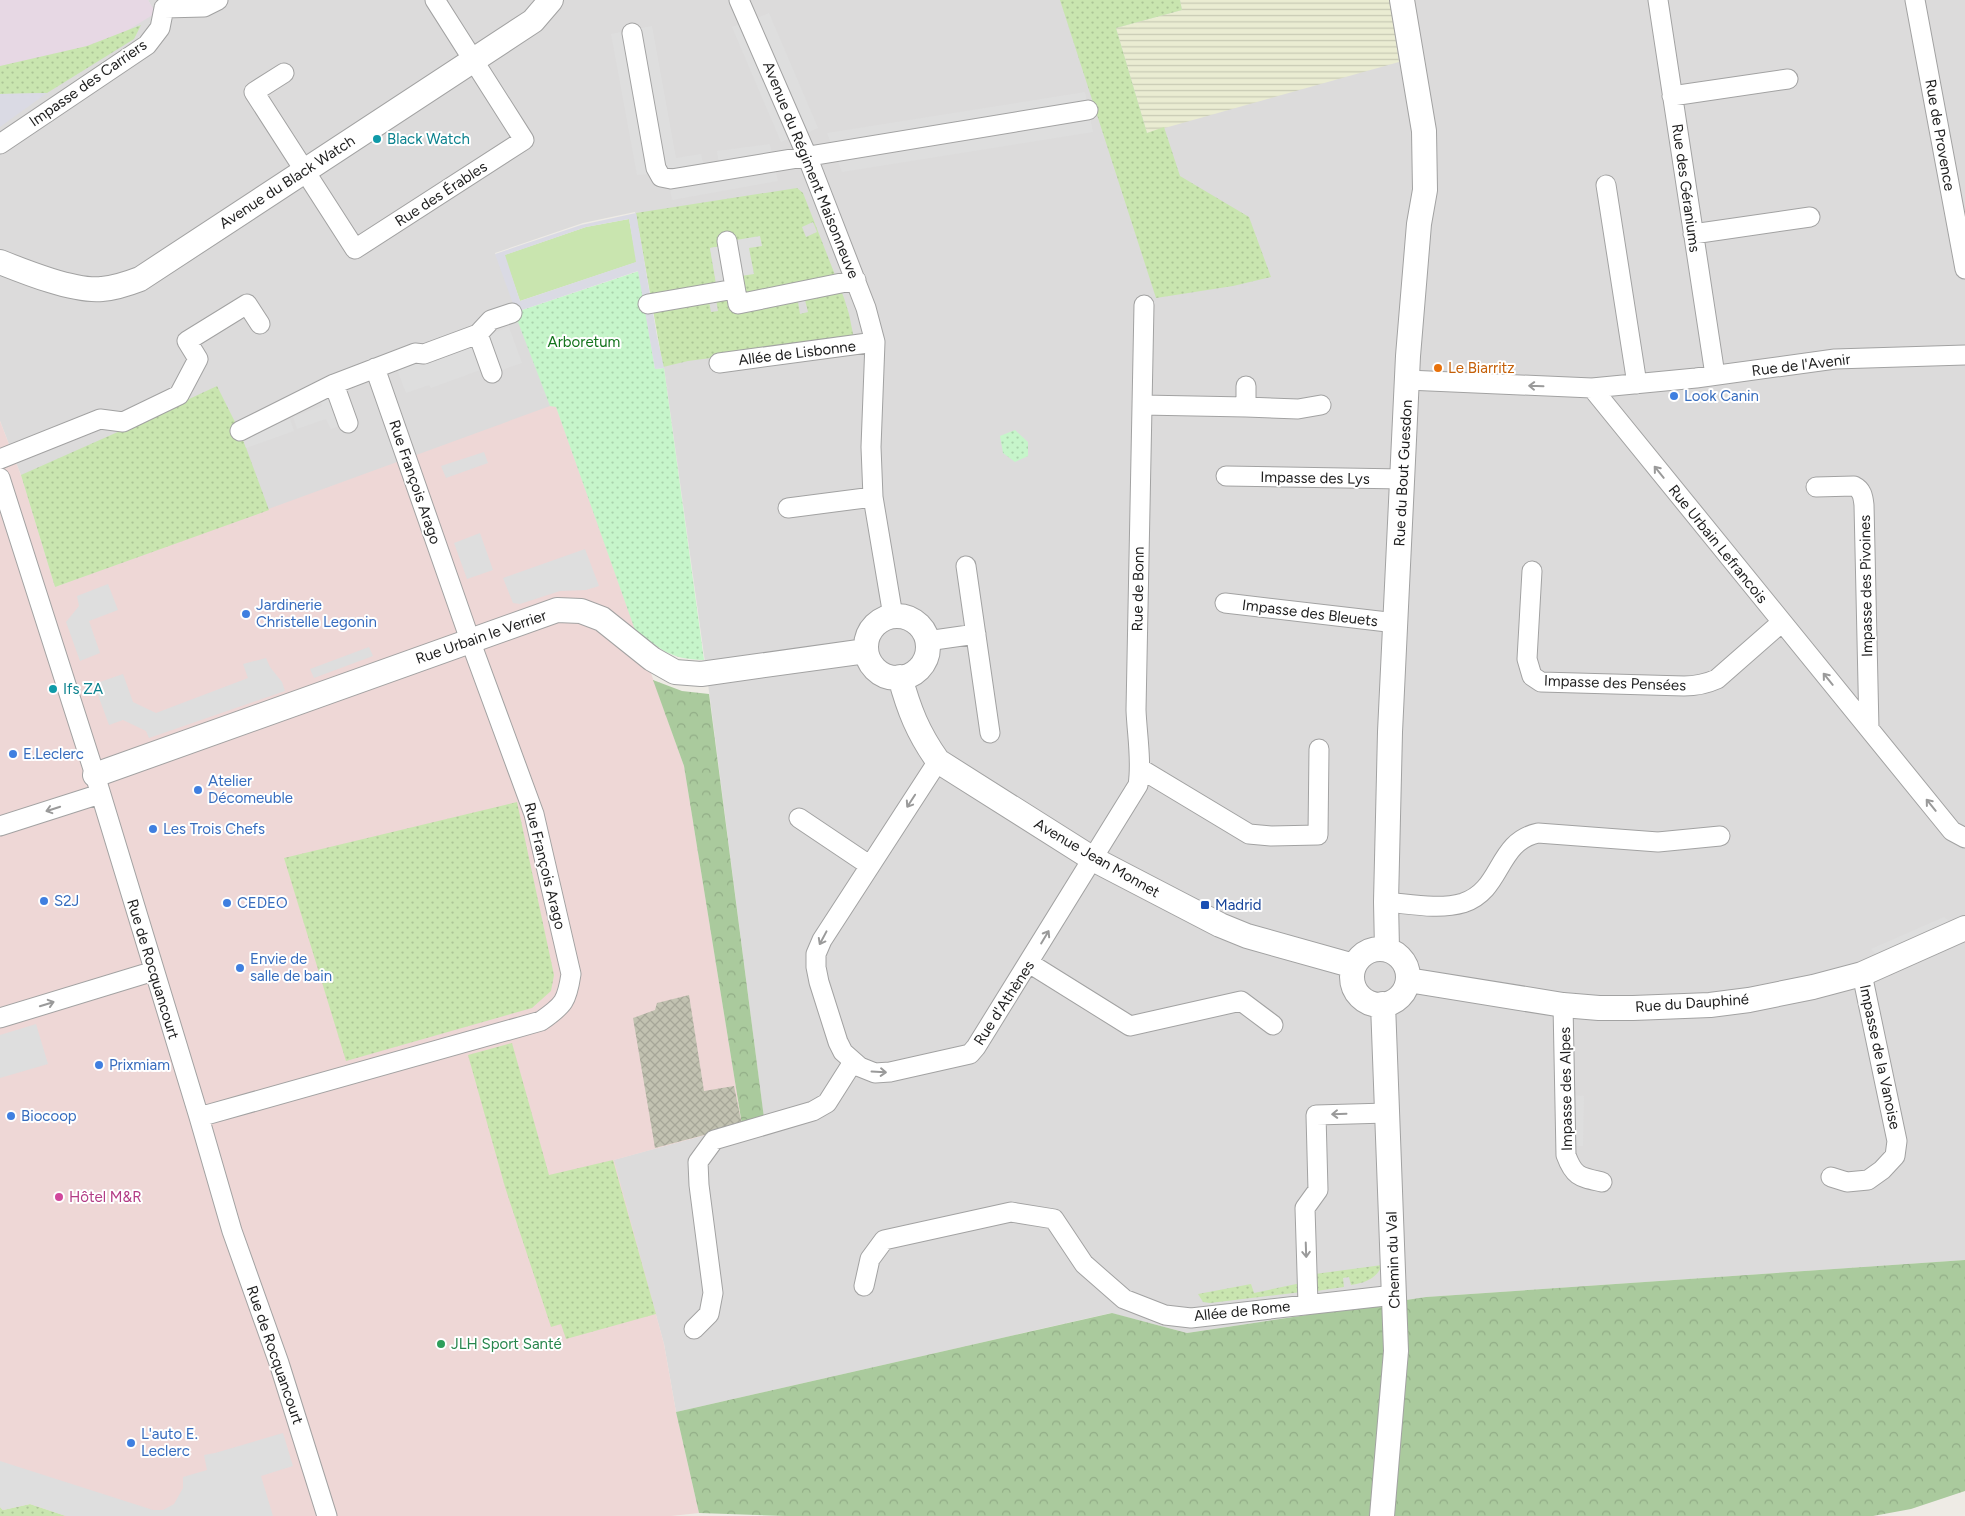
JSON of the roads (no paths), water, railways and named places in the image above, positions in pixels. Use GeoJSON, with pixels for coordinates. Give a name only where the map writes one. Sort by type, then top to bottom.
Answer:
{"type":"FeatureCollection","features":[{"type":"Feature","properties":{"kind":"street","name":"Impasse des Carriers"},"geometry":{"type":"LineString","coordinates":[[0,144],[143,49],[160,28],[162,4],[204,7],[218,0]]}},
{"type":"Feature","properties":{"kind":"street"},"geometry":{"type":"LineString","coordinates":[[435,0],[473,60]]}},
{"type":"Feature","properties":{"kind":"street","name":"Avenue du Black Watch"},"geometry":{"type":"LineString","coordinates":[[0,262],[20,271],[75,287],[100,290],[118,287],[140,279],[533,21],[551,0]]}},
{"type":"Feature","properties":{"kind":"street","name":"Avenue du Régiment Maisonneuve"},"geometry":{"type":"LineString","coordinates":[[739,0],[807,156],[856,280],[875,342]]}},
{"type":"Feature","properties":{"kind":"street","name":"Rue du Bout Guesdon"},"geometry":{"type":"LineString","coordinates":[[1387,949],[1386,902],[1390,732],[1404,479],[1407,380],[1419,224],[1425,190],[1424,131],[1402,0]]}},
{"type":"Feature","properties":{"kind":"street","name":"Rue des Géraniums"},"geometry":{"type":"LineString","coordinates":[[1658,0],[1715,376]]}},
{"type":"Feature","properties":{"kind":"street","name":"Rue de Provence"},"geometry":{"type":"LineString","coordinates":[[1915,0],[1965,270]]}},
{"type":"Feature","properties":{"kind":"street"},"geometry":{"type":"LineString","coordinates":[[632,34],[656,168],[661,177],[671,179],[1088,110]]}},
{"type":"Feature","properties":{"kind":"street","name":"Rue des Érables"},"geometry":{"type":"LineString","coordinates":[[305,171],[356,249],[524,140],[473,60]]}},
{"type":"Feature","properties":{"kind":"street"},"geometry":{"type":"LineString","coordinates":[[284,73],[254,92],[305,171]]}},
{"type":"Feature","properties":{"kind":"street"},"geometry":{"type":"LineString","coordinates":[[1672,96],[1788,79]]}},
{"type":"Feature","properties":{"kind":"street"},"geometry":{"type":"LineString","coordinates":[[1606,185],[1638,384]]}},
{"type":"Feature","properties":{"kind":"street"},"geometry":{"type":"LineString","coordinates":[[1693,234],[1810,216]]}},
{"type":"Feature","properties":{"kind":"street"},"geometry":{"type":"LineString","coordinates":[[727,241],[738,304],[856,280]]}},
{"type":"Feature","properties":{"kind":"street"},"geometry":{"type":"LineString","coordinates":[[648,304],[735,289]]}},
{"type":"Feature","properties":{"kind":"street"},"geometry":{"type":"LineString","coordinates":[[0,459],[100,419],[123,422],[179,395],[198,359],[187,341],[248,304],[260,324]]}},
{"type":"Feature","properties":{"kind":"street","name":"Rue de Bonn"},"geometry":{"type":"LineString","coordinates":[[1093,859],[1138,785],[1141,769],[1137,742],[1136,710],[1144,305]]}},
{"type":"Feature","properties":{"kind":"street"},"geometry":{"type":"LineString","coordinates":[[240,431],[334,384],[415,353],[424,354],[478,334],[491,320],[512,313]]}},
{"type":"Feature","properties":{"kind":"street"},"geometry":{"type":"LineString","coordinates":[[478,334],[492,373]]}},
{"type":"Feature","properties":{"kind":"street"},"geometry":{"type":"LineString","coordinates":[[875,342],[871,448],[873,496],[893,616]]}},
{"type":"Feature","properties":{"kind":"street","name":"Allée de Lisbonne"},"geometry":{"type":"LineString","coordinates":[[719,363],[875,342]]}},
{"type":"Feature","properties":{"kind":"street","name":"Rue de l'Avenir"},"geometry":{"type":"LineString","coordinates":[[1592,388],[1715,376],[1835,359],[1965,354]]}},
{"type":"Feature","properties":{"kind":"street","name":"Rue François Arago"},"geometry":{"type":"LineString","coordinates":[[199,1117],[542,1021],[557,1010],[568,995],[571,974],[534,814],[470,640],[375,368]]}},
{"type":"Feature","properties":{"kind":"street"},"geometry":{"type":"LineString","coordinates":[[1407,380],[1592,388]]}},
{"type":"Feature","properties":{"kind":"street"},"geometry":{"type":"LineString","coordinates":[[334,384],[348,423]]}},
{"type":"Feature","properties":{"kind":"street"},"geometry":{"type":"LineString","coordinates":[[1246,386],[1246,406]]}},
{"type":"Feature","properties":{"kind":"street","name":"Rue Urbain Lefrancois"},"geometry":{"type":"LineString","coordinates":[[1592,388],[1952,831],[1965,838]]}},
{"type":"Feature","properties":{"kind":"street"},"geometry":{"type":"LineString","coordinates":[[1142,405],[1246,406],[1298,409],[1321,405]]}},
{"type":"Feature","properties":{"kind":"street","name":"Impasse des Lys"},"geometry":{"type":"LineString","coordinates":[[1226,476],[1404,479]]}},
{"type":"Feature","properties":{"kind":"street","name":"Rue de Rocquancourt"},"geometry":{"type":"LineString","coordinates":[[0,478],[97,785],[232,1231],[279,1363],[327,1516]]}},
{"type":"Feature","properties":{"kind":"street","name":"Impasse des Pivoines"},"geometry":{"type":"LineString","coordinates":[[1816,487],[1854,486],[1863,495],[1869,729]]}},
{"type":"Feature","properties":{"kind":"street"},"geometry":{"type":"LineString","coordinates":[[788,508],[873,496]]}},
{"type":"Feature","properties":{"kind":"street"},"geometry":{"type":"LineString","coordinates":[[966,566],[990,733]]}},
{"type":"Feature","properties":{"kind":"street","name":"Impasse des Pensées"},"geometry":{"type":"LineString","coordinates":[[1532,571],[1527,659],[1532,676],[1541,682],[1696,686],[1717,679],[1782,622]]}},
{"type":"Feature","properties":{"kind":"street","name":"Impasse des Bleuets"},"geometry":{"type":"LineString","coordinates":[[1225,603],[1396,624]]}},
{"type":"Feature","properties":{"kind":"street","name":"Rue Urbain le Verrier"},"geometry":{"type":"LineString","coordinates":[[97,785],[470,640],[557,610],[581,611],[602,619],[652,659],[675,672],[701,674],[866,651]]}},
{"type":"Feature","properties":{"kind":"street"},"geometry":{"type":"LineString","coordinates":[[893,616],[906,617],[914,621],[923,630],[927,641],[926,655],[922,664],[910,674],[900,677],[879,672],[871,663],[866,651],[867,636],[871,629],[877,623],[893,616]]}},
{"type":"Feature","properties":{"kind":"street"},"geometry":{"type":"LineString","coordinates":[[927,641],[976,634]]}},
{"type":"Feature","properties":{"kind":"street","name":"Avenue Jean Monnet"},"geometry":{"type":"LineString","coordinates":[[900,677],[914,722],[938,761],[1093,859],[1220,925],[1247,936],[1354,966]]}},
{"type":"Feature","properties":{"kind":"street"},"geometry":{"type":"LineString","coordinates":[[1141,769],[1249,834],[1271,836],[1318,835],[1319,749]]}},
{"type":"Feature","properties":{"kind":"street","name":"Rue d'Athènes"},"geometry":{"type":"LineString","coordinates":[[938,761],[869,865],[822,940],[816,954],[819,982],[838,1042],[843,1052],[860,1067],[875,1073],[890,1072],[970,1054],[1093,859]]}},
{"type":"Feature","properties":{"kind":"street"},"geometry":{"type":"LineString","coordinates":[[0,826],[97,785]]}},
{"type":"Feature","properties":{"kind":"street"},"geometry":{"type":"LineString","coordinates":[[799,818],[869,865]]}},
{"type":"Feature","properties":{"kind":"street"},"geometry":{"type":"LineString","coordinates":[[1386,902],[1462,904],[1478,896],[1488,888],[1497,874],[1503,859],[1514,845],[1528,835],[1538,833],[1658,842],[1720,836]]}},
{"type":"Feature","properties":{"kind":"street","name":"Rue du Dauphiné"},"geometry":{"type":"LineString","coordinates":[[1408,980],[1563,1005],[1633,1008],[1710,1005],[1814,988],[1862,974],[1965,928]]}},
{"type":"Feature","properties":{"kind":"street"},"geometry":{"type":"LineString","coordinates":[[1387,949],[1404,962],[1408,971],[1408,980],[1399,997],[1391,1002],[1375,1004],[1360,996],[1354,988],[1352,977],[1354,966],[1362,955],[1371,950],[1387,949]]}},
{"type":"Feature","properties":{"kind":"street"},"geometry":{"type":"LineString","coordinates":[[1029,963],[1130,1026],[1241,1001],[1273,1025]]}},
{"type":"Feature","properties":{"kind":"street"},"geometry":{"type":"LineString","coordinates":[[0,1018],[154,971]]}},
{"type":"Feature","properties":{"kind":"street","name":"Impasse de la Vanoise"},"geometry":{"type":"LineString","coordinates":[[1831,1177],[1847,1182],[1868,1180],[1882,1170],[1895,1156],[1897,1141],[1862,974]]}},
{"type":"Feature","properties":{"kind":"street","name":"Chemin du Val"},"geometry":{"type":"LineString","coordinates":[[1382,1516],[1390,1441],[1396,1351],[1384,1004]]}},
{"type":"Feature","properties":{"kind":"street","name":"Impasse des Alpes"},"geometry":{"type":"LineString","coordinates":[[1563,1005],[1566,1155],[1572,1170],[1581,1178],[1602,1182]]}},
{"type":"Feature","properties":{"kind":"street"},"geometry":{"type":"LineString","coordinates":[[694,1329],[709,1314],[713,1293],[699,1185],[698,1162],[714,1140],[813,1111],[827,1103],[853,1062]]}},
{"type":"Feature","properties":{"kind":"street"},"geometry":{"type":"LineString","coordinates":[[1308,1304],[1305,1208],[1318,1190],[1316,1115],[1387,1113]]}},
{"type":"Feature","properties":{"kind":"street","name":"Allée de Rome"},"geometry":{"type":"LineString","coordinates":[[864,1286],[870,1259],[884,1240],[1011,1212],[1054,1219],[1084,1264],[1124,1299],[1165,1315],[1191,1318],[1394,1294]]}},
{"type":"Feature","properties":{"kind":"place","name":"Black Watch"},"geometry":{"type":"Point","coordinates":[377,139]}},
{"type":"Feature","properties":{"kind":"place","name":"Le Biarritz"},"geometry":{"type":"Point","coordinates":[1438,368]}},
{"type":"Feature","properties":{"kind":"place","name":"Look Canin"},"geometry":{"type":"Point","coordinates":[1674,396]}},
{"type":"Feature","properties":{"kind":"place","name":"Jardinerie Christelle Legonin"},"geometry":{"type":"Point","coordinates":[246,614]}},
{"type":"Feature","properties":{"kind":"place","name":"Ifs ZA"},"geometry":{"type":"Point","coordinates":[53,689]}},
{"type":"Feature","properties":{"kind":"place","name":"E.Leclerc"},"geometry":{"type":"Point","coordinates":[13,754]}},
{"type":"Feature","properties":{"kind":"place","name":"Atelier Décomeuble"},"geometry":{"type":"Point","coordinates":[198,790]}},
{"type":"Feature","properties":{"kind":"place","name":"Les Trois Chefs"},"geometry":{"type":"Point","coordinates":[153,829]}},
{"type":"Feature","properties":{"kind":"place","name":"S2J"},"geometry":{"type":"Point","coordinates":[44,901]}},
{"type":"Feature","properties":{"kind":"place","name":"CEDEO"},"geometry":{"type":"Point","coordinates":[227,903]}},
{"type":"Feature","properties":{"kind":"place","name":"Madrid"},"geometry":{"type":"Point","coordinates":[1205,905]}},
{"type":"Feature","properties":{"kind":"place","name":"Envie de salle de bain"},"geometry":{"type":"Point","coordinates":[240,968]}},
{"type":"Feature","properties":{"kind":"place","name":"Prixmiam"},"geometry":{"type":"Point","coordinates":[99,1065]}},
{"type":"Feature","properties":{"kind":"place","name":"Biocoop"},"geometry":{"type":"Point","coordinates":[11,1116]}},
{"type":"Feature","properties":{"kind":"place","name":"Hôtel M&R"},"geometry":{"type":"Point","coordinates":[59,1197]}},
{"type":"Feature","properties":{"kind":"place","name":"JLH Sport Santé"},"geometry":{"type":"Point","coordinates":[441,1344]}},
{"type":"Feature","properties":{"kind":"place","name":"L'auto E. Leclerc"},"geometry":{"type":"Point","coordinates":[131,1443]}},
{"type":"Feature","properties":{"kind":"park label","name":"Arboretum"},"geometry":{"type":"Point","coordinates":[584,342]}}]}
